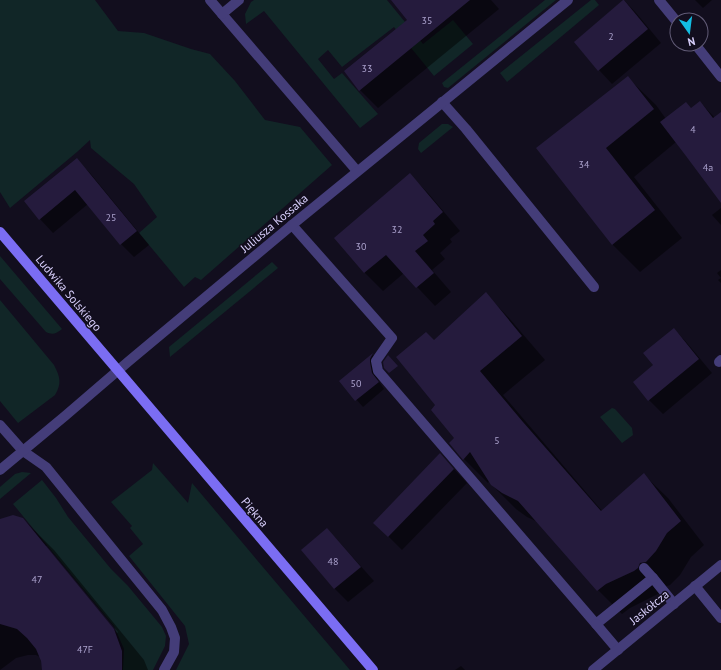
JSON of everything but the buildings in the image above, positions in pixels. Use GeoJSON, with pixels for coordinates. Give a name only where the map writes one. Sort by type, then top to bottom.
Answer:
{"type":"FeatureCollection","features":[{"type":"Feature","properties":{"kind":"street"},"geometry":{"type":"LineString","coordinates":[[210,0],[357,171]]}},
{"type":"Feature","properties":{"kind":"street"},"geometry":{"type":"LineString","coordinates":[[222,14],[239,0]]}},
{"type":"Feature","properties":{"kind":"street","name":"Juliusza Kossaka"},"geometry":{"type":"LineString","coordinates":[[0,470],[357,171],[568,0]]}},
{"type":"Feature","properties":{"kind":"street"},"geometry":{"type":"LineString","coordinates":[[659,0],[669,12]]}},
{"type":"Feature","properties":{"kind":"street"},"geometry":{"type":"LineString","coordinates":[[701,52],[721,77]]}},
{"type":"Feature","properties":{"kind":"street"},"geometry":{"type":"LineString","coordinates":[[442,102],[466,129],[594,287]]}},
{"type":"Feature","properties":{"kind":"street"},"geometry":{"type":"LineString","coordinates":[[292,225],[392,338],[376,361],[378,371],[618,650]]}},
{"type":"Feature","properties":{"kind":"street","name":"Ludwika Solskiego"},"geometry":{"type":"LineString","coordinates":[[0,232],[118,370]]}},
{"type":"Feature","properties":{"kind":"street","name":"Piękna"},"geometry":{"type":"LineString","coordinates":[[118,370],[373,670]]}},
{"type":"Feature","properties":{"kind":"street"},"geometry":{"type":"LineString","coordinates":[[0,425],[23,451],[46,467],[162,610],[175,638],[174,652],[164,670]]}},
{"type":"Feature","properties":{"kind":"street","name":"Jaskółcza"},"geometry":{"type":"LineString","coordinates":[[593,670],[721,565]]}},
{"type":"Feature","properties":{"kind":"street"},"geometry":{"type":"LineString","coordinates":[[644,568],[674,604]]}},
{"type":"Feature","properties":{"kind":"street"},"geometry":{"type":"LineString","coordinates":[[596,624],[653,578]]}},
{"type":"Feature","properties":{"kind":"street"},"geometry":{"type":"LineString","coordinates":[[695,586],[721,618]]}},
{"type":"Feature","properties":{"kind":"green space"},"geometry":{"type":"Polygon","coordinates":[[[0,0],[95,0],[118,31],[144,33],[210,54],[235,81],[265,120],[300,127],[332,165],[201,280],[195,277],[184,287],[139,233],[157,217],[134,184],[91,148],[90,140],[10,208],[0,192],[0,0]]]}},
{"type":"Feature","properties":{"kind":"green space"},"geometry":{"type":"Polygon","coordinates":[[[254,0],[387,0],[423,44],[453,20],[473,44],[434,76],[394,27],[342,67],[328,50],[318,59],[334,79],[342,73],[378,114],[360,128],[264,11],[246,24],[245,14],[251,2],[254,0]]]}},
{"type":"Feature","properties":{"kind":"green space"},"geometry":{"type":"Polygon","coordinates":[[[545,0],[556,0],[448,88],[444,87],[442,83],[545,0]]]}},
{"type":"Feature","properties":{"kind":"green space"},"geometry":{"type":"Polygon","coordinates":[[[591,0],[595,0],[599,5],[507,82],[500,73],[591,0]]]}},
{"type":"Feature","properties":{"kind":"green space"},"geometry":{"type":"Polygon","coordinates":[[[442,124],[448,124],[453,127],[421,153],[418,149],[419,143],[442,124]]]}},
{"type":"Feature","properties":{"kind":"green space"},"geometry":{"type":"Polygon","coordinates":[[[0,256],[62,329],[54,334],[46,332],[0,279],[0,256]]]}},
{"type":"Feature","properties":{"kind":"green space"},"geometry":{"type":"Polygon","coordinates":[[[272,262],[278,268],[170,357],[169,347],[272,262]]]}},
{"type":"Feature","properties":{"kind":"green space"},"geometry":{"type":"Polygon","coordinates":[[[0,300],[54,365],[58,373],[59,387],[55,395],[18,423],[0,401],[0,300]]]}},
{"type":"Feature","properties":{"kind":"green space"},"geometry":{"type":"Polygon","coordinates":[[[612,408],[615,409],[632,428],[633,435],[622,443],[600,417],[612,408]]]}},
{"type":"Feature","properties":{"kind":"green space"},"geometry":{"type":"Polygon","coordinates":[[[153,463],[188,503],[192,483],[350,670],[176,670],[189,644],[185,626],[129,556],[143,544],[130,528],[132,526],[111,502],[152,470],[153,463]]]}},
{"type":"Feature","properties":{"kind":"green space"},"geometry":{"type":"Polygon","coordinates":[[[22,472],[31,473],[0,499],[0,487],[15,474],[22,472]]]}},
{"type":"Feature","properties":{"kind":"green space"},"geometry":{"type":"Polygon","coordinates":[[[42,480],[68,517],[162,627],[166,636],[165,646],[153,670],[123,670],[124,649],[114,626],[13,504],[42,480]]]}}]}
